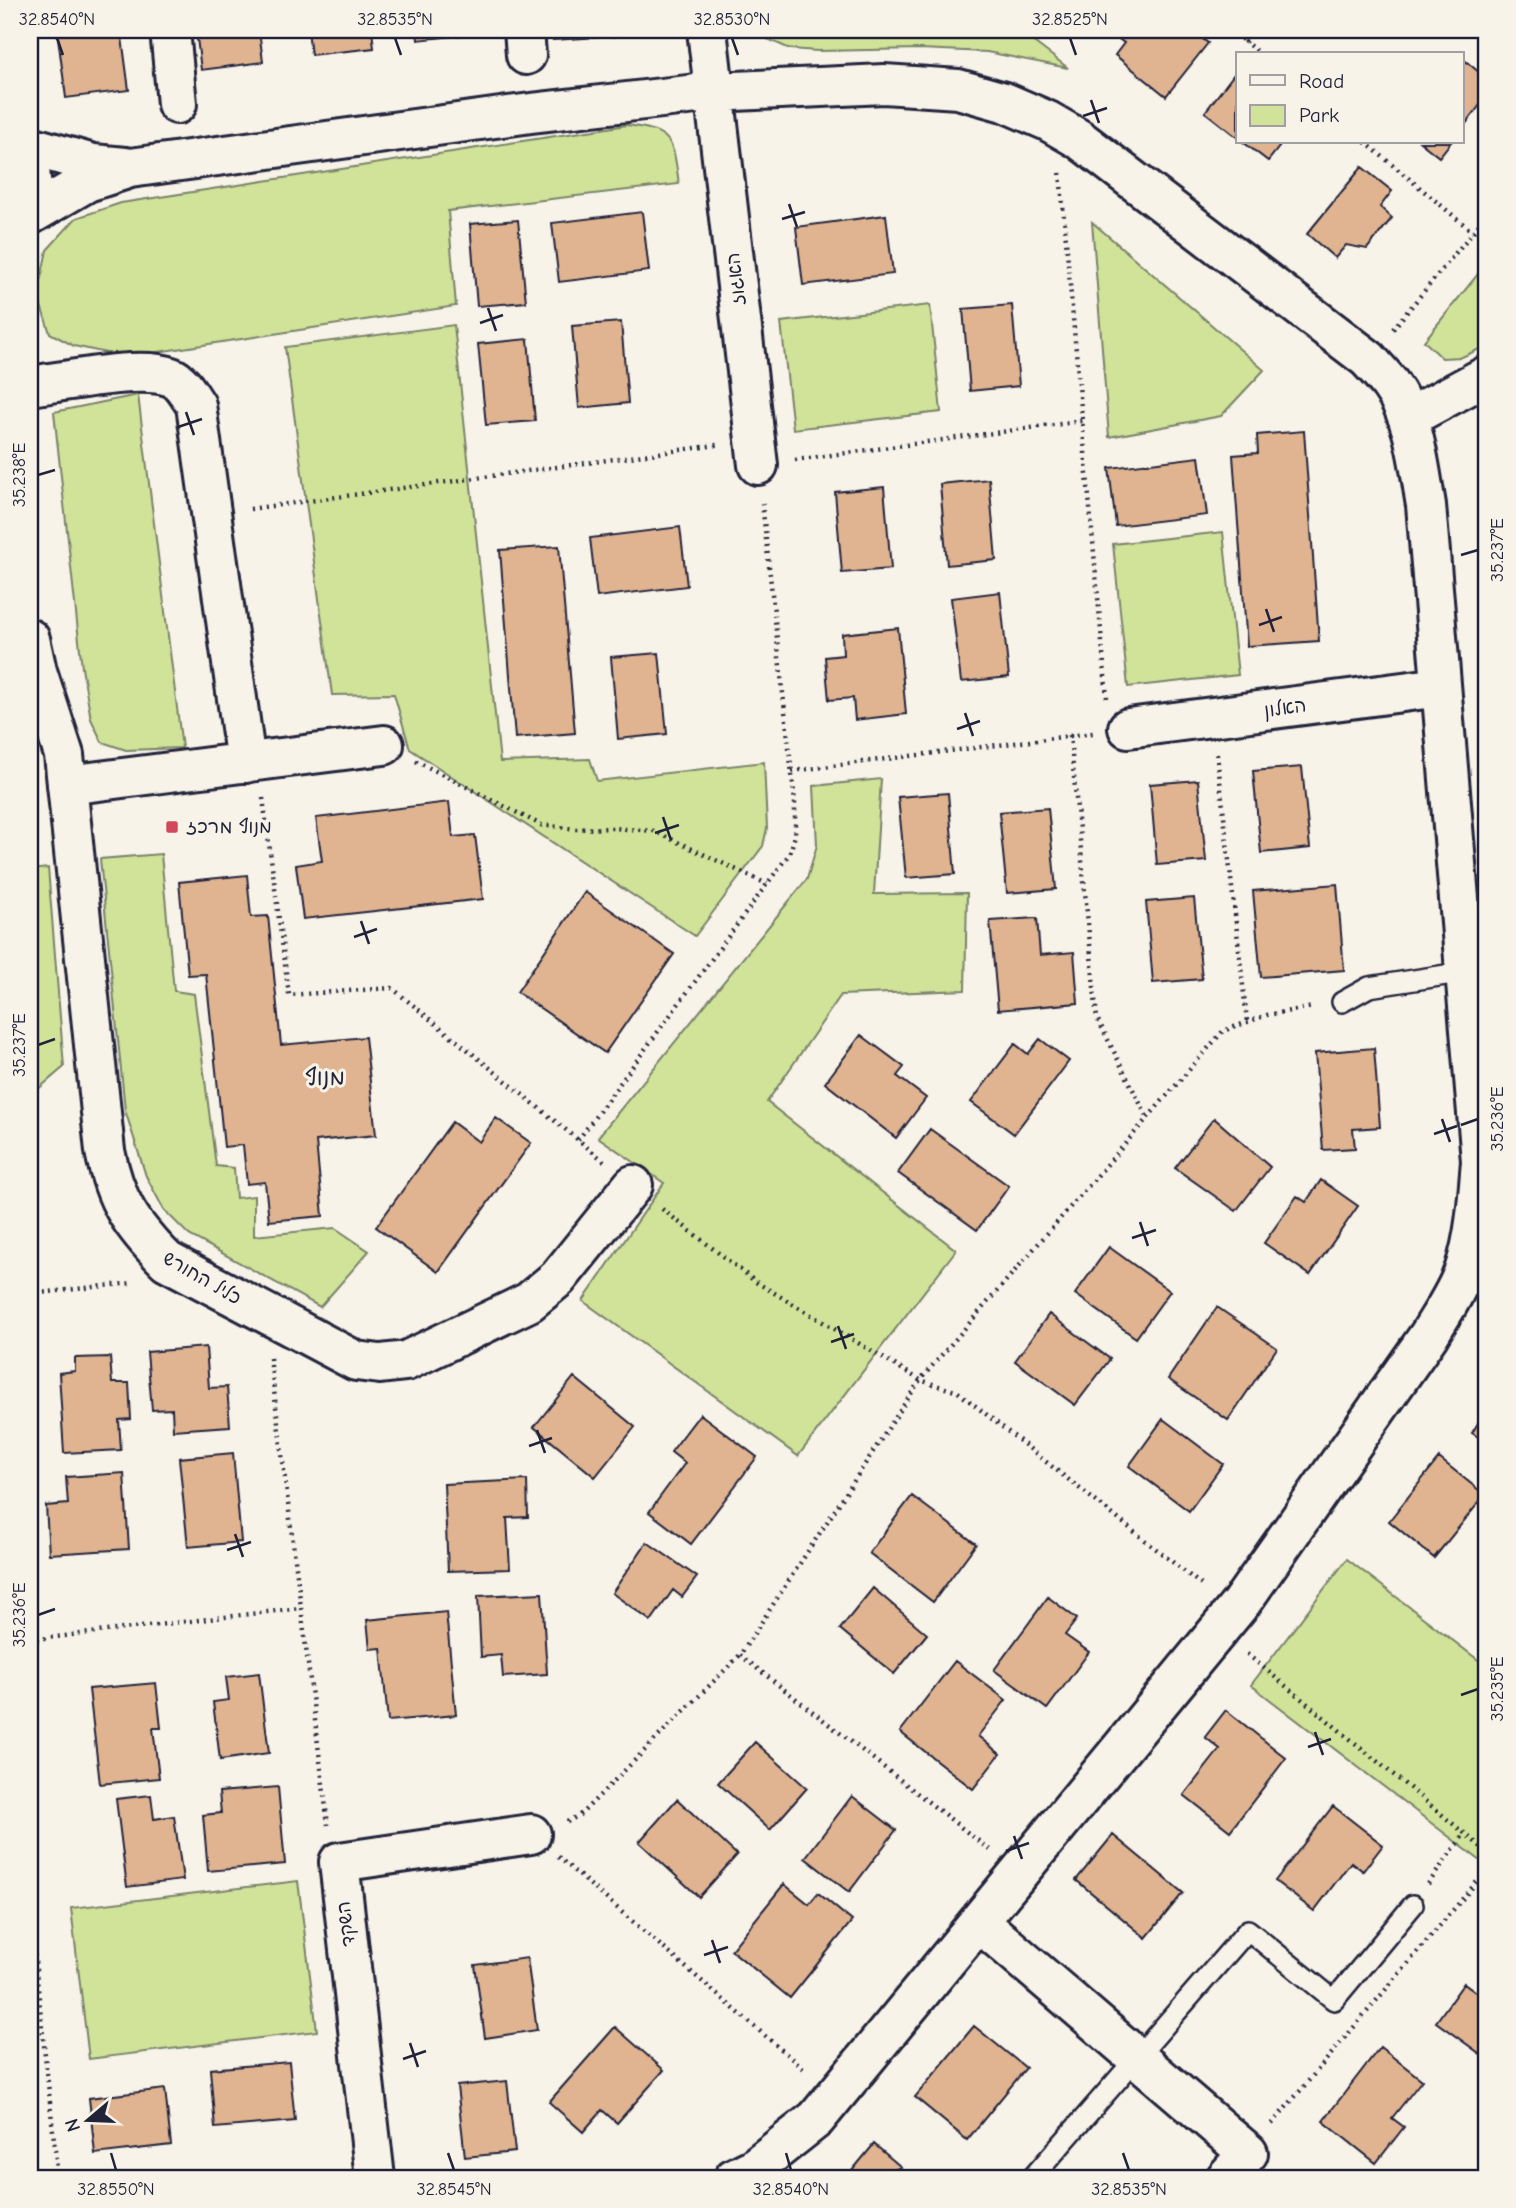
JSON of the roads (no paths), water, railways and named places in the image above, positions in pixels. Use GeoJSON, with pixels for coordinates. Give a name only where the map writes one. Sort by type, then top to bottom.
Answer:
{"type":"FeatureCollection","features":[{"type":"Feature","properties":{"kind":"street"},"geometry":{"type":"LineString","coordinates":[[170,30],[177,104]]}},
{"type":"Feature","properties":{"kind":"street","name":"האגוז"},"geometry":{"type":"LineString","coordinates":[[706,30],[756,453]]}},
{"type":"Feature","properties":{"kind":"street"},"geometry":{"type":"LineString","coordinates":[[30,215],[87,182],[130,168],[531,113],[714,92],[884,84],[958,89],[1004,103],[1079,139],[1368,359],[1392,385],[1408,418],[1426,505],[1480,1161],[1478,1252],[1465,1268],[1451,1299],[1429,1335],[1227,1621],[816,2119],[754,2168],[734,2178]]}},
{"type":"Feature","properties":{"kind":"street"},"geometry":{"type":"LineString","coordinates":[[30,146],[93,164],[130,168]]}},
{"type":"Feature","properties":{"kind":"street"},"geometry":{"type":"LineString","coordinates":[[30,168],[30,199]]}},
{"type":"Feature","properties":{"kind":"street"},"geometry":{"type":"LineString","coordinates":[[30,386],[138,372],[173,377],[186,389],[196,405],[252,762]]}},
{"type":"Feature","properties":{"kind":"street"},"geometry":{"type":"LineString","coordinates":[[1408,418],[1486,376]]}},
{"type":"Feature","properties":{"kind":"street","name":"כליל החורש"},"geometry":{"type":"LineString","coordinates":[[30,639],[37,671],[64,755],[105,1151],[111,1180],[122,1208],[144,1238],[167,1261],[356,1361],[380,1364],[406,1361],[530,1301],[558,1278],[633,1185]]}},
{"type":"Feature","properties":{"kind":"street","name":"האלון"},"geometry":{"type":"LineString","coordinates":[[1119,729],[1441,687]]}},
{"type":"Feature","properties":{"kind":"street"},"geometry":{"type":"LineString","coordinates":[[68,785],[384,745]]}},
{"type":"Feature","properties":{"kind":"street","name":"השקד"},"geometry":{"type":"LineString","coordinates":[[375,2178],[339,1862],[531,1834]]}},
{"type":"Feature","properties":{"kind":"street"},"geometry":{"type":"LineString","coordinates":[[979,1922],[1137,2057],[1237,2166]]}},
{"type":"Feature","properties":{"kind":"lane"},"geometry":{"type":"LineString","coordinates":[[1342,1002],[1370,987],[1465,972]]}},
{"type":"Feature","properties":{"kind":"lane"},"geometry":{"type":"LineString","coordinates":[[1031,2178],[1248,1930],[1334,2000],[1413,1905]]}},
{"type":"Feature","properties":{"kind":"place","name":"מנוף מרכז"},"geometry":{"type":"Point","coordinates":[172,827]}},
{"type":"Feature","properties":{"kind":"district","name":"מנוף"},"geometry":{"type":"Point","coordinates":[325,1077]}}]}
